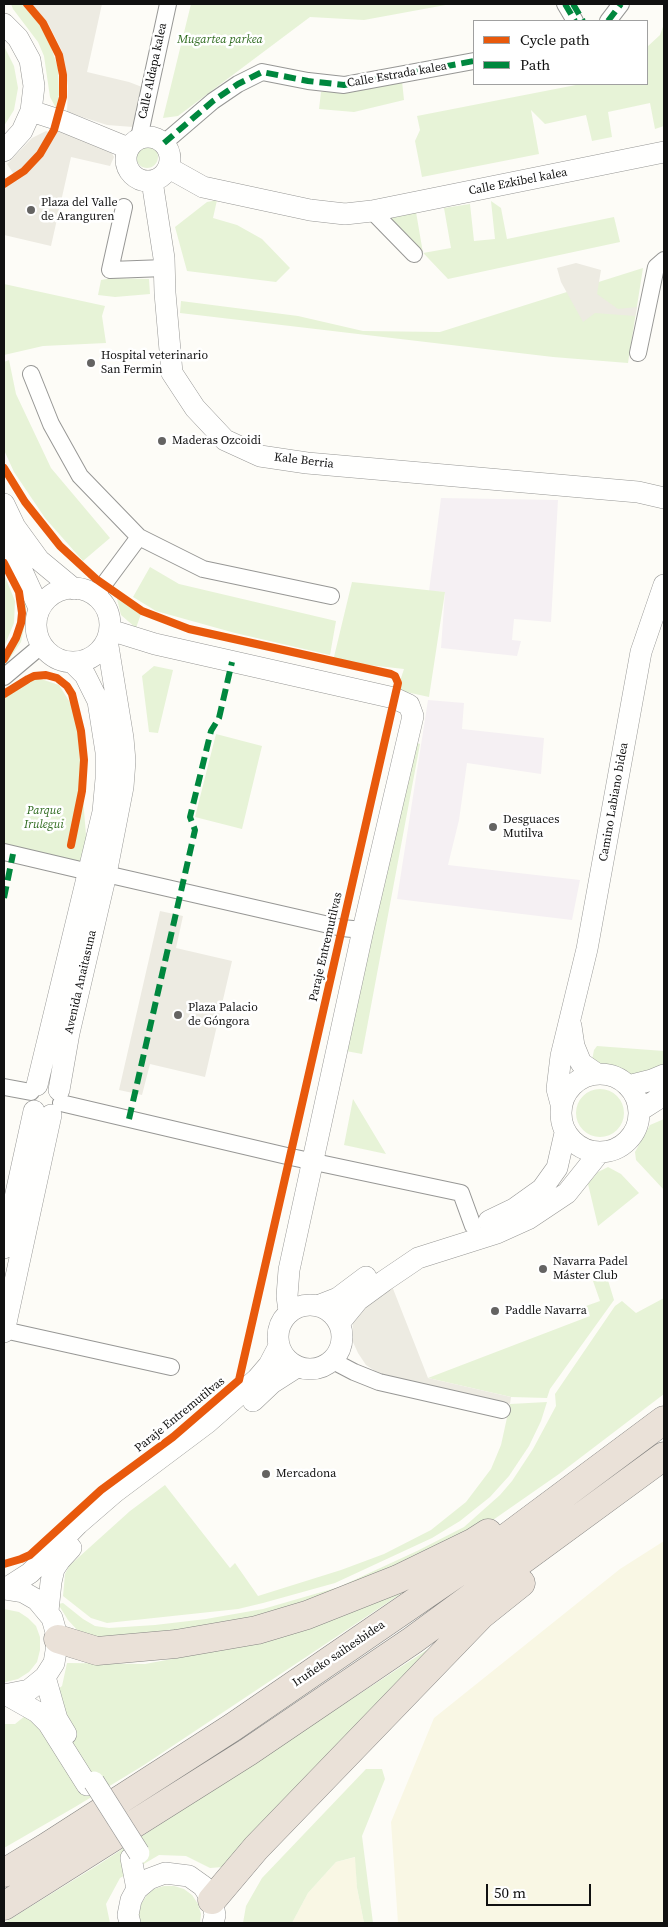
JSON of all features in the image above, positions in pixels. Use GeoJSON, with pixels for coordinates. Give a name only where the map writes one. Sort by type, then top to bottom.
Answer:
{"type":"FeatureCollection","features":[{"type":"Feature","properties":{"kind":"highway"},"geometry":{"type":"LineString","coordinates":[[58,1639],[97,1651],[176,1644],[257,1630],[308,1615],[398,1579],[474,1542],[536,1503],[664,1407]]}},
{"type":"Feature","properties":{"kind":"highway","name":"Iruñeko saihesbidea"},"geometry":{"type":"LineString","coordinates":[[4,1873],[250,1716],[479,1558],[664,1420]]}},
{"type":"Feature","properties":{"kind":"highway"},"geometry":{"type":"LineString","coordinates":[[4,1906],[248,1752],[413,1640],[664,1456]]}},
{"type":"Feature","properties":{"kind":"highway"},"geometry":{"type":"LineString","coordinates":[[212,1911],[256,1848],[481,1615],[569,1544],[664,1473]]}},
{"type":"Feature","properties":{"kind":"street","name":"Calle Aldapa kalea"},"geometry":{"type":"LineString","coordinates":[[134,143],[168,4]]}},
{"type":"Feature","properties":{"kind":"street"},"geometry":{"type":"LineString","coordinates":[[565,4],[574,20]]}},
{"type":"Feature","properties":{"kind":"street"},"geometry":{"type":"LineString","coordinates":[[574,4],[582,20]]}},
{"type":"Feature","properties":{"kind":"street"},"geometry":{"type":"LineString","coordinates":[[609,20],[621,4]]}},
{"type":"Feature","properties":{"kind":"street"},"geometry":{"type":"LineString","coordinates":[[4,24],[18,38],[30,60],[34,86],[31,111],[22,131],[4,151]]}},
{"type":"Feature","properties":{"kind":"street","name":"Calle Estrada kalea"},"geometry":{"type":"LineString","coordinates":[[164,143],[213,101],[238,84],[262,72],[308,81],[344,85],[473,61]]}},
{"type":"Feature","properties":{"kind":"street"},"geometry":{"type":"LineString","coordinates":[[31,111],[134,143],[153,137],[164,143],[170,155],[169,168],[158,179],[152,181],[138,179],[128,169],[126,155],[134,143]]}},
{"type":"Feature","properties":{"kind":"street","name":"Calle Ezkibel kalea"},"geometry":{"type":"LineString","coordinates":[[169,168],[203,188],[310,210],[345,214],[372,211],[664,152]]}},
{"type":"Feature","properties":{"kind":"street","name":"Kale Berria"},"geometry":{"type":"LineString","coordinates":[[152,181],[165,268],[172,373],[195,408],[225,440],[260,456],[307,463],[638,492],[664,498]]}},
{"type":"Feature","properties":{"kind":"street"},"geometry":{"type":"LineString","coordinates":[[124,207],[110,270],[165,268]]}},
{"type":"Feature","properties":{"kind":"street"},"geometry":{"type":"LineString","coordinates":[[372,211],[414,254]]}},
{"type":"Feature","properties":{"kind":"street"},"geometry":{"type":"LineString","coordinates":[[638,354],[656,266],[664,260]]}},
{"type":"Feature","properties":{"kind":"street"},"geometry":{"type":"LineString","coordinates":[[31,374],[51,424],[80,476],[139,538],[204,569],[330,596]]}},
{"type":"Feature","properties":{"kind":"street"},"geometry":{"type":"LineString","coordinates":[[4,504],[15,527],[39,560],[74,589]]}},
{"type":"Feature","properties":{"kind":"street"},"geometry":{"type":"LineString","coordinates":[[96,595],[139,538]]}},
{"type":"Feature","properties":{"kind":"street"},"geometry":{"type":"LineString","coordinates":[[4,541],[23,573],[39,608]]}},
{"type":"Feature","properties":{"kind":"street","name":"Camino Labiano bidea"},"geometry":{"type":"LineString","coordinates":[[561,1104],[557,1089],[561,1056],[571,1021],[589,939],[642,652],[664,585]]}},
{"type":"Feature","properties":{"kind":"street"},"geometry":{"type":"LineString","coordinates":[[83,588],[96,595],[105,606],[110,620],[108,635],[125,761],[123,787],[97,873],[106,752],[98,701],[85,675],[72,662],[54,657],[42,645],[35,627],[39,608],[52,593],[83,588]]}},
{"type":"Feature","properties":{"kind":"street"},"geometry":{"type":"LineString","coordinates":[[72,662],[91,657],[101,649],[108,635]]}},
{"type":"Feature","properties":{"kind":"street"},"geometry":{"type":"LineString","coordinates":[[108,635],[394,698],[409,705],[413,716],[363,930],[289,1270],[287,1296],[290,1311]]}},
{"type":"Feature","properties":{"kind":"street"},"geometry":{"type":"LineString","coordinates":[[4,677],[42,645]]}},
{"type":"Feature","properties":{"kind":"street","name":"Paraje Entremutilvas"},"geometry":{"type":"LineString","coordinates":[[4,852],[342,928],[363,930]]}},
{"type":"Feature","properties":{"kind":"street","name":"Avenida Anaitasuna"},"geometry":{"type":"LineString","coordinates":[[46,1099],[97,873]]}},
{"type":"Feature","properties":{"kind":"street","name":"Camino Labiano bidea"},"geometry":{"type":"LineString","coordinates":[[571,1021],[574,1046],[581,1063],[597,1074]]}},
{"type":"Feature","properties":{"kind":"street"},"geometry":{"type":"LineString","coordinates":[[597,1074],[619,1079],[628,1086],[637,1102],[639,1111],[634,1133],[627,1142],[618,1148],[598,1153],[586,1150],[574,1143],[565,1133],[562,1124],[561,1104],[566,1093],[574,1083],[585,1077],[597,1074]]}},
{"type":"Feature","properties":{"kind":"street"},"geometry":{"type":"LineString","coordinates":[[628,1086],[664,1075]]}},
{"type":"Feature","properties":{"kind":"street"},"geometry":{"type":"LineString","coordinates":[[4,1086],[46,1099],[461,1193],[474,1226]]}},
{"type":"Feature","properties":{"kind":"street"},"geometry":{"type":"LineString","coordinates":[[639,1111],[664,1095]]}},
{"type":"Feature","properties":{"kind":"street"},"geometry":{"type":"LineString","coordinates":[[4,1248],[46,1099]]}},
{"type":"Feature","properties":{"kind":"street"},"geometry":{"type":"LineString","coordinates":[[46,1099],[4,1331],[171,1367]]}},
{"type":"Feature","properties":{"kind":"street"},"geometry":{"type":"LineString","coordinates":[[320,1305],[333,1313],[340,1322],[343,1343],[333,1361],[315,1370],[297,1367],[286,1359],[279,1346],[278,1334],[290,1311],[306,1304],[320,1305],[338,1298],[378,1268],[409,1250],[448,1233],[474,1226],[514,1209],[542,1189],[557,1168],[565,1133]]}},
{"type":"Feature","properties":{"kind":"street"},"geometry":{"type":"LineString","coordinates":[[340,1322],[358,1300],[418,1258],[497,1233],[528,1219],[567,1192],[598,1153]]}},
{"type":"Feature","properties":{"kind":"street","name":"Paraje Entremutilvas"},"geometry":{"type":"LineString","coordinates":[[4,1589],[34,1569],[78,1524],[115,1492],[200,1428],[257,1379],[269,1365],[279,1346]]}},
{"type":"Feature","properties":{"kind":"street"},"geometry":{"type":"LineString","coordinates":[[333,1361],[380,1382],[502,1410]]}},
{"type":"Feature","properties":{"kind":"street"},"geometry":{"type":"LineString","coordinates":[[48,1611],[54,1569],[70,1549],[272,1384],[297,1367]]}},
{"type":"Feature","properties":{"kind":"street"},"geometry":{"type":"LineString","coordinates":[[4,1589],[23,1592],[38,1600],[52,1618],[58,1639],[54,1663],[45,1677],[29,1690],[5,1695]]}},
{"type":"Feature","properties":{"kind":"street"},"geometry":{"type":"LineString","coordinates":[[45,1677],[57,1718],[90,1784]]}},
{"type":"Feature","properties":{"kind":"street"},"geometry":{"type":"LineString","coordinates":[[5,1695],[36,1712],[48,1723],[135,1855],[164,1873],[189,1876],[203,1886],[212,1911]]}},
{"type":"Feature","properties":{"kind":"street"},"geometry":{"type":"LineString","coordinates":[[135,1855],[137,1889]]}},
{"type":"Feature","properties":{"kind":"street"},"geometry":{"type":"LineString","coordinates":[[130,1923],[128,1915],[131,1900],[137,1889],[149,1878],[164,1873]]}},
{"type":"Feature","properties":{"kind":"shaded area"},"geometry":{"type":"Polygon","coordinates":[[[32,4],[102,4],[87,72],[142,87],[133,127],[107,125],[67,112],[68,86],[62,51],[48,23],[32,4]]]}},
{"type":"Feature","properties":{"kind":"shaded area","name":"Plaza del Valle de Aranguren"},"geometry":{"type":"Polygon","coordinates":[[[58,130],[110,150],[114,157],[110,166],[71,157],[51,246],[4,235],[4,186],[17,179],[7,164],[32,138],[46,131],[55,135],[58,130]]]}},
{"type":"Feature","properties":{"kind":"shaded area"},"geometry":{"type":"Polygon","coordinates":[[[576,263],[601,270],[597,294],[618,309],[637,307],[635,316],[595,313],[583,322],[561,282],[557,268],[576,263]]]}},
{"type":"Feature","properties":{"kind":"shaded area"},"geometry":{"type":"Polygon","coordinates":[[[441,498],[558,500],[551,622],[514,619],[512,640],[521,641],[517,656],[441,648],[445,592],[429,591],[441,498]]]}},
{"type":"Feature","properties":{"kind":"shaded area"},"geometry":{"type":"Polygon","coordinates":[[[428,700],[464,703],[462,729],[544,738],[541,774],[467,763],[459,820],[448,865],[580,880],[572,920],[397,899],[428,700]]]}},
{"type":"Feature","properties":{"kind":"shaded area","name":"Plaza Palacio de Góngora"},"geometry":{"type":"Polygon","coordinates":[[[160,911],[183,916],[176,948],[232,961],[205,1077],[150,1064],[142,1095],[119,1090],[160,911]]]}},
{"type":"Feature","properties":{"kind":"shaded area"},"geometry":{"type":"Polygon","coordinates":[[[390,1281],[428,1378],[511,1397],[510,1404],[393,1378],[378,1373],[366,1365],[352,1340],[353,1320],[390,1281]]]}},
{"type":"Feature","properties":{"kind":"shaded area"},"geometry":{"type":"Polygon","coordinates":[[[664,1541],[664,1923],[398,1923],[391,1822],[434,1718],[620,1569],[664,1541]]]}},
{"type":"Feature","properties":{"kind":"shaded area"},"geometry":{"type":"Polygon","coordinates":[[[356,1857],[357,1888],[364,1923],[292,1923],[308,1893],[336,1862],[356,1857]]]}},
{"type":"Feature","properties":{"kind":"green space"},"geometry":{"type":"Polygon","coordinates":[[[11,4],[22,4],[40,25],[50,44],[58,68],[59,95],[56,108],[50,97],[44,56],[38,42],[11,4]]]}},
{"type":"Feature","properties":{"kind":"green space","name":"Mugartea parkea"},"geometry":{"type":"Polygon","coordinates":[[[191,4],[451,4],[364,20],[310,17],[178,116],[163,118],[191,4]]]}},
{"type":"Feature","properties":{"kind":"green space"},"geometry":{"type":"Polygon","coordinates":[[[664,24],[664,126],[655,129],[650,103],[608,112],[612,137],[592,141],[586,115],[545,124],[531,110],[539,154],[422,177],[415,141],[420,130],[417,116],[576,85],[648,85],[648,46],[660,35],[664,24]]]}},
{"type":"Feature","properties":{"kind":"green space"},"geometry":{"type":"Polygon","coordinates":[[[4,46],[14,66],[18,88],[14,110],[4,126],[4,46]]]}},
{"type":"Feature","properties":{"kind":"green space"},"geometry":{"type":"Polygon","coordinates":[[[402,81],[404,100],[354,112],[319,109],[321,92],[402,81]]]}},
{"type":"Feature","properties":{"kind":"green space"},"geometry":{"type":"Polygon","coordinates":[[[147,146],[155,149],[158,157],[155,165],[147,168],[139,165],[136,157],[139,149],[147,146]]]}},
{"type":"Feature","properties":{"kind":"green space"},"geometry":{"type":"Polygon","coordinates":[[[217,200],[213,218],[237,225],[262,239],[290,268],[276,282],[187,271],[175,227],[207,202],[217,200]]]}},
{"type":"Feature","properties":{"kind":"green space"},"geometry":{"type":"Polygon","coordinates":[[[491,201],[501,208],[507,239],[614,217],[620,242],[448,279],[423,253],[451,248],[444,208],[470,204],[474,241],[495,239],[491,201]]]}},
{"type":"Feature","properties":{"kind":"green space"},"geometry":{"type":"Polygon","coordinates":[[[416,212],[423,253],[389,217],[416,212]]]}},
{"type":"Feature","properties":{"kind":"green space"},"geometry":{"type":"Polygon","coordinates":[[[643,268],[628,363],[553,357],[180,313],[181,301],[298,316],[363,331],[440,332],[643,268]]]}},
{"type":"Feature","properties":{"kind":"green space"},"geometry":{"type":"Polygon","coordinates":[[[112,278],[149,279],[150,294],[115,297],[98,295],[101,280],[112,278]]]}},
{"type":"Feature","properties":{"kind":"green space"},"geometry":{"type":"Polygon","coordinates":[[[4,284],[105,306],[102,316],[106,343],[43,346],[4,355],[4,284]]]}},
{"type":"Feature","properties":{"kind":"green space"},"geometry":{"type":"Polygon","coordinates":[[[9,360],[16,394],[51,468],[110,538],[83,561],[45,518],[14,472],[4,450],[4,362],[9,360]]]}},
{"type":"Feature","properties":{"kind":"green space"},"geometry":{"type":"Polygon","coordinates":[[[150,567],[179,584],[336,621],[330,655],[235,633],[156,611],[133,597],[150,567]]]}},
{"type":"Feature","properties":{"kind":"green space"},"geometry":{"type":"Polygon","coordinates":[[[4,574],[15,601],[14,623],[4,647],[4,574]]]}},
{"type":"Feature","properties":{"kind":"green space"},"geometry":{"type":"Polygon","coordinates":[[[352,582],[445,592],[429,697],[397,690],[404,669],[333,661],[352,582]]]}},
{"type":"Feature","properties":{"kind":"green space"},"geometry":{"type":"Polygon","coordinates":[[[22,595],[26,599],[26,619],[21,642],[4,665],[4,661],[19,639],[24,618],[22,595]]]}},
{"type":"Feature","properties":{"kind":"green space"},"geometry":{"type":"Polygon","coordinates":[[[117,599],[142,611],[136,628],[121,615],[117,599]]]}},
{"type":"Feature","properties":{"kind":"green space"},"geometry":{"type":"Polygon","coordinates":[[[154,666],[173,670],[158,733],[149,732],[142,676],[154,666]]]}},
{"type":"Feature","properties":{"kind":"green space","name":"Parque Irulegui"},"geometry":{"type":"Polygon","coordinates":[[[29,675],[59,685],[76,712],[89,872],[4,850],[4,689],[29,675]]]}},
{"type":"Feature","properties":{"kind":"green space"},"geometry":{"type":"Polygon","coordinates":[[[216,734],[262,746],[242,829],[195,817],[216,734]]]}},
{"type":"Feature","properties":{"kind":"green space"},"geometry":{"type":"Polygon","coordinates":[[[415,742],[420,744],[362,1054],[346,1051],[415,742]]]}},
{"type":"Feature","properties":{"kind":"green space"},"geometry":{"type":"Polygon","coordinates":[[[597,1046],[664,1051],[664,1067],[633,1077],[592,1060],[597,1046]]]}},
{"type":"Feature","properties":{"kind":"green space"},"geometry":{"type":"Polygon","coordinates":[[[600,1089],[609,1091],[617,1096],[622,1104],[624,1113],[622,1122],[617,1130],[609,1135],[600,1137],[591,1135],[583,1130],[578,1122],[576,1113],[578,1104],[583,1096],[591,1091],[600,1089]]]}},
{"type":"Feature","properties":{"kind":"green space"},"geometry":{"type":"Polygon","coordinates":[[[353,1099],[386,1154],[344,1145],[353,1099]]]}},
{"type":"Feature","properties":{"kind":"green space"},"geometry":{"type":"Polygon","coordinates":[[[664,1119],[664,1190],[636,1160],[635,1152],[650,1125],[664,1119]]]}},
{"type":"Feature","properties":{"kind":"green space"},"geometry":{"type":"Polygon","coordinates":[[[608,1167],[621,1174],[639,1193],[598,1226],[588,1184],[598,1172],[608,1167]]]}},
{"type":"Feature","properties":{"kind":"green space"},"geometry":{"type":"Polygon","coordinates":[[[607,1277],[614,1300],[550,1389],[547,1398],[511,1397],[428,1378],[590,1316],[586,1306],[600,1301],[593,1281],[607,1277]]]}},
{"type":"Feature","properties":{"kind":"green space"},"geometry":{"type":"Polygon","coordinates":[[[664,1298],[664,1394],[559,1474],[470,1536],[345,1593],[201,1631],[97,1641],[79,1632],[68,1620],[58,1604],[63,1603],[95,1626],[109,1628],[206,1619],[263,1609],[339,1587],[417,1551],[464,1527],[500,1495],[512,1481],[533,1449],[556,1406],[555,1394],[615,1306],[622,1301],[636,1313],[664,1298]]]}},
{"type":"Feature","properties":{"kind":"green space"},"geometry":{"type":"Polygon","coordinates":[[[547,1402],[541,1421],[529,1446],[509,1476],[490,1497],[460,1521],[432,1538],[335,1583],[238,1609],[107,1623],[91,1618],[63,1596],[65,1574],[69,1566],[130,1511],[165,1485],[230,1568],[235,1563],[258,1596],[341,1570],[384,1554],[431,1530],[466,1502],[491,1469],[501,1445],[510,1404],[547,1402]]]}},
{"type":"Feature","properties":{"kind":"green space"},"geometry":{"type":"Polygon","coordinates":[[[405,1591],[144,1765],[4,1848],[4,1724],[15,1724],[62,1686],[67,1663],[145,1664],[268,1641],[405,1591]]]}},
{"type":"Feature","properties":{"kind":"green space"},"geometry":{"type":"Polygon","coordinates":[[[4,1609],[19,1612],[28,1618],[36,1626],[40,1637],[40,1650],[37,1662],[29,1672],[18,1679],[6,1682],[4,1682],[4,1609]]]}},
{"type":"Feature","properties":{"kind":"green space"},"geometry":{"type":"Polygon","coordinates":[[[445,1638],[223,1867],[210,1868],[186,1856],[159,1855],[120,1878],[106,1904],[110,1923],[4,1923],[98,1865],[445,1638]]]}},
{"type":"Feature","properties":{"kind":"green space"},"geometry":{"type":"Polygon","coordinates":[[[366,1769],[382,1769],[385,1779],[362,1836],[373,1923],[364,1923],[357,1888],[355,1857],[336,1862],[308,1893],[292,1923],[243,1923],[246,1906],[262,1878],[366,1769]]]}},
{"type":"Feature","properties":{"kind":"green space"},"geometry":{"type":"Polygon","coordinates":[[[164,1886],[184,1889],[192,1895],[198,1904],[201,1914],[200,1923],[139,1923],[141,1904],[147,1895],[154,1889],[164,1886]]]}},
{"type":"Feature","properties":{"kind":"marked path"},"geometry":{"type":"LineString","coordinates":[[565,4],[574,20]]}},
{"type":"Feature","properties":{"kind":"marked path"},"geometry":{"type":"LineString","coordinates":[[573,4],[582,20]]}},
{"type":"Feature","properties":{"kind":"marked path"},"geometry":{"type":"LineString","coordinates":[[609,20],[621,4]]}},
{"type":"Feature","properties":{"kind":"marked path"},"geometry":{"type":"LineString","coordinates":[[164,143],[213,101],[238,84],[262,72],[308,81],[344,85],[473,61]]}},
{"type":"Feature","properties":{"kind":"marked path"},"geometry":{"type":"LineString","coordinates":[[129,1119],[195,830],[190,817],[211,731],[219,718],[232,662]]}},
{"type":"Feature","properties":{"kind":"marked path"},"geometry":{"type":"LineString","coordinates":[[4,898],[13,854]]}},
{"type":"Feature","properties":{"kind":"cycle path"},"geometry":{"type":"LineString","coordinates":[[4,184],[24,171],[40,154],[54,130],[63,97],[63,75],[59,55],[43,23],[27,4]]}},
{"type":"Feature","properties":{"kind":"cycle path"},"geometry":{"type":"LineString","coordinates":[[4,468],[25,502],[60,546],[96,579],[142,611],[189,629],[391,674],[395,676],[398,683],[239,1380],[173,1437],[101,1490],[30,1555],[4,1564]]}},
{"type":"Feature","properties":{"kind":"cycle path"},"geometry":{"type":"LineString","coordinates":[[4,563],[19,592],[22,613],[16,638],[4,659]]}},
{"type":"Feature","properties":{"kind":"cycle path"},"geometry":{"type":"LineString","coordinates":[[4,694],[34,676],[46,675],[57,678],[67,686],[72,694],[81,731],[84,760],[82,791],[71,845]]}},
{"type":"Feature","properties":{"kind":"place","name":"Plaza del Valle de Aranguren"},"geometry":{"type":"Point","coordinates":[31,210]}},
{"type":"Feature","properties":{"kind":"place","name":"Hospital veterinario San Fermin"},"geometry":{"type":"Point","coordinates":[91,363]}},
{"type":"Feature","properties":{"kind":"place","name":"Maderas Ozcoidi"},"geometry":{"type":"Point","coordinates":[162,441]}},
{"type":"Feature","properties":{"kind":"place","name":"Desguaces Mutilva"},"geometry":{"type":"Point","coordinates":[493,827]}},
{"type":"Feature","properties":{"kind":"place","name":"Plaza Palacio de Góngora"},"geometry":{"type":"Point","coordinates":[178,1015]}},
{"type":"Feature","properties":{"kind":"place","name":"Navarra Padel Máster Club"},"geometry":{"type":"Point","coordinates":[543,1269]}},
{"type":"Feature","properties":{"kind":"place","name":"Paddle Navarra"},"geometry":{"type":"Point","coordinates":[495,1311]}},
{"type":"Feature","properties":{"kind":"place","name":"Mercadona"},"geometry":{"type":"Point","coordinates":[266,1474]}}]}
